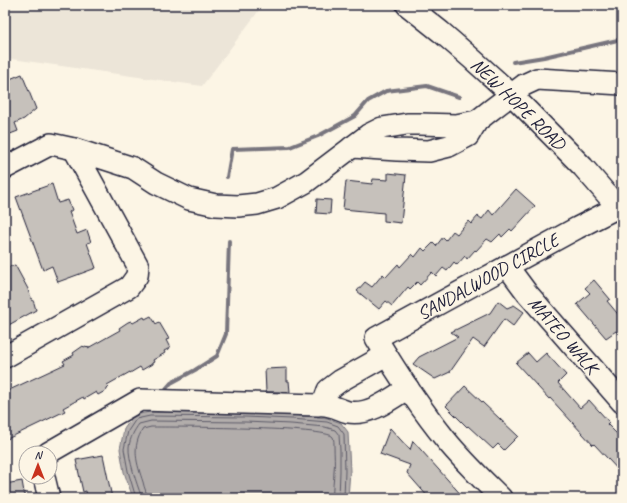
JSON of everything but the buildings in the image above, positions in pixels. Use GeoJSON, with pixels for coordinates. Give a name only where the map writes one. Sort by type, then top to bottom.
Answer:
{"type":"FeatureCollection","features":[{"type":"Feature","properties":{"kind":"street","name":"NEW HOPE ROAD"},"geometry":{"type":"LineString","coordinates":[[407,5],[441,32],[511,94],[583,167],[620,209]]}},
{"type":"Feature","properties":{"kind":"street"},"geometry":{"type":"LineString","coordinates":[[352,146],[429,151],[449,146],[468,136],[477,121],[511,94],[524,85],[537,79],[622,84]]}},
{"type":"Feature","properties":{"kind":"street"},"geometry":{"type":"LineString","coordinates":[[5,168],[51,144],[74,149],[133,168],[156,184],[189,199],[216,205],[238,206],[257,204],[278,198],[306,182],[352,146],[368,135],[382,128],[419,124],[456,125],[477,121]]}},
{"type":"Feature","properties":{"kind":"street"},"geometry":{"type":"LineString","coordinates":[[419,124],[421,151]]}},
{"type":"Feature","properties":{"kind":"street"},"geometry":{"type":"LineString","coordinates":[[5,357],[129,287],[137,276],[138,266],[74,149]]}},
{"type":"Feature","properties":{"kind":"street","name":"SANDALWOOD CIRCLE"},"geometry":{"type":"LineString","coordinates":[[501,498],[446,441],[424,412],[376,338],[577,228],[620,209]]}},
{"type":"Feature","properties":{"kind":"street","name":"MATEO WALK"},"geometry":{"type":"LineString","coordinates":[[507,266],[527,293],[622,402]]}},
{"type":"Feature","properties":{"kind":"street"},"geometry":{"type":"LineString","coordinates":[[323,404],[328,390],[340,381],[386,355]]}},
{"type":"Feature","properties":{"kind":"street"},"geometry":{"type":"LineString","coordinates":[[58,447],[140,400],[323,404],[349,412],[360,412],[382,404],[408,388]]}},
{"type":"Feature","properties":{"kind":"street"},"geometry":{"type":"LineString","coordinates":[[46,485],[49,498]]}},
{"type":"Feature","properties":{"kind":"shaded area"},"geometry":{"type":"Polygon","coordinates":[[[5,5],[263,5],[202,86],[5,58],[5,5]]]}},
{"type":"Feature","properties":{"kind":"water"},"geometry":{"type":"Polygon","coordinates":[[[150,412],[292,415],[327,418],[341,423],[348,432],[350,471],[348,498],[133,498],[124,472],[120,449],[124,429],[134,415],[150,412]]]}},
{"type":"Feature","properties":{"kind":"waterway"},"geometry":{"type":"LineString","coordinates":[[513,62],[544,57],[622,39]]}},
{"type":"Feature","properties":{"kind":"waterway"},"geometry":{"type":"LineString","coordinates":[[227,177],[232,149],[290,147],[318,136],[355,116],[368,101],[386,91],[427,86],[459,97]]}},
{"type":"Feature","properties":{"kind":"waterway"},"geometry":{"type":"LineString","coordinates":[[164,395],[164,391],[171,383],[217,356],[226,334],[229,241]]}}]}
